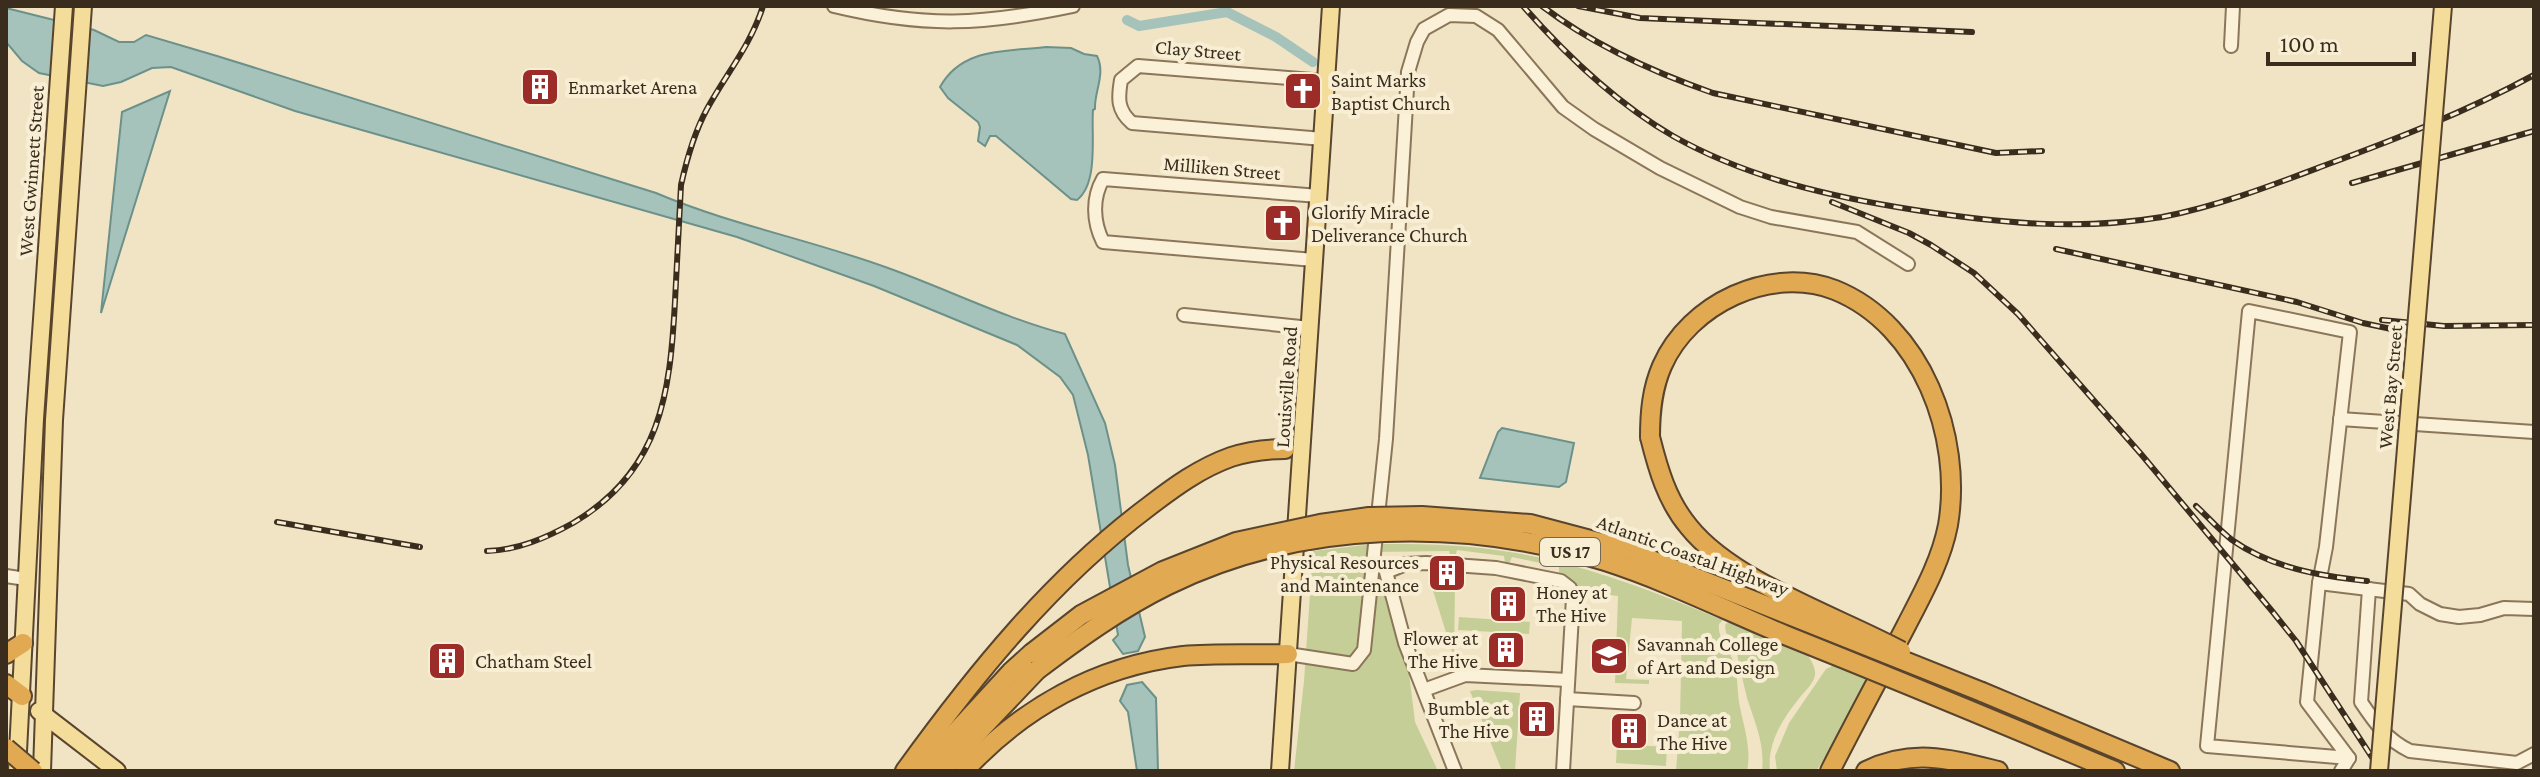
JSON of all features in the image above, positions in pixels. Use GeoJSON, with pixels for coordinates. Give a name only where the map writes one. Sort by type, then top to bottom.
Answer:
{"type":"FeatureCollection","features":[{"type":"Feature","properties":{"kind":"highway"},"geometry":{"type":"LineString","coordinates":[[1830,771],[1931,577],[1945,537],[1951,502],[1949,461],[1938,407],[1927,381],[1885,323],[1833,289],[1801,282],[1765,286],[1724,300],[1695,319],[1682,333],[1666,358],[1654,388],[1650,409],[1650,437],[1658,472],[1687,526],[1709,549],[1732,565],[1810,607],[1873,636],[1982,692]]}},
{"type":"Feature","properties":{"kind":"highway"},"geometry":{"type":"LineString","coordinates":[[905,771],[976,678],[1024,622],[1095,549],[1198,472],[1235,456],[1285,449]]}},
{"type":"Feature","properties":{"kind":"highway","name":"Atlantic Coastal Highway"},"geometry":{"type":"LineString","coordinates":[[941,771],[1034,662],[1081,615],[1163,571],[1236,542],[1320,524],[1369,517],[1422,516],[1530,524],[1624,549],[2170,771]]}},
{"type":"Feature","properties":{"kind":"highway","name":"Atlantic Coastal Highway"},"geometry":{"type":"LineString","coordinates":[[920,771],[1011,672],[1076,641],[1146,597],[1189,576],[1238,558],[1322,537],[1368,532],[1476,535],[1529,541],[1619,566],[2115,771]]}},
{"type":"Feature","properties":{"kind":"highway"},"geometry":{"type":"LineString","coordinates":[[6,654],[23,643]]}},
{"type":"Feature","properties":{"kind":"highway"},"geometry":{"type":"LineString","coordinates":[[964,771],[985,748],[1042,704],[1083,682],[1127,666],[1212,654],[1288,654]]}},
{"type":"Feature","properties":{"kind":"highway"},"geometry":{"type":"LineString","coordinates":[[6,684],[22,696]]}},
{"type":"Feature","properties":{"kind":"highway"},"geometry":{"type":"LineString","coordinates":[[6,748],[33,771]]}},
{"type":"Feature","properties":{"kind":"highway"},"geometry":{"type":"LineString","coordinates":[[1866,771],[1888,761],[1912,757],[1937,757],[1998,771]]}},
{"type":"Feature","properties":{"kind":"main road","name":"West Gwinnett Street"},"geometry":{"type":"LineString","coordinates":[[17,771],[26,579],[64,6]]}},
{"type":"Feature","properties":{"kind":"main road","name":"West Gwinnett Street"},"geometry":{"type":"LineString","coordinates":[[42,771],[54,420],[83,6]]}},
{"type":"Feature","properties":{"kind":"main road","name":"Louisville Road"},"geometry":{"type":"LineString","coordinates":[[1280,771],[1331,6]]}},
{"type":"Feature","properties":{"kind":"main road","name":"West Bay Street"},"geometry":{"type":"LineString","coordinates":[[2379,771],[2443,6]]}},
{"type":"Feature","properties":{"kind":"main road"},"geometry":{"type":"LineString","coordinates":[[22,696],[117,771]]}},
{"type":"Feature","properties":{"kind":"street"},"geometry":{"type":"LineString","coordinates":[[834,6],[899,20],[958,23],[1013,18],[1073,6]]}},
{"type":"Feature","properties":{"kind":"street"},"geometry":{"type":"LineString","coordinates":[[2231,46],[2233,6]]}},
{"type":"Feature","properties":{"kind":"street"},"geometry":{"type":"LineString","coordinates":[[1288,654],[1353,664],[1364,650],[1386,439],[1408,72],[1424,29],[1449,15],[1476,16],[1498,30],[1563,107],[1647,161],[1740,207],[1771,217],[1857,232],[1908,264]]}},
{"type":"Feature","properties":{"kind":"street","name":"Clay Street"},"geometry":{"type":"LineString","coordinates":[[1323,139],[1132,123],[1123,115],[1118,100],[1121,80],[1138,66],[1325,81]]}},
{"type":"Feature","properties":{"kind":"street","name":"Milliken Street"},"geometry":{"type":"LineString","coordinates":[[1314,260],[1103,242],[1097,229],[1096,191],[1103,179],[1319,196]]}},
{"type":"Feature","properties":{"kind":"street"},"geometry":{"type":"LineString","coordinates":[[2249,311],[2350,332],[2307,702],[2349,758],[2207,746],[2249,311]]}},
{"type":"Feature","properties":{"kind":"street"},"geometry":{"type":"LineString","coordinates":[[1184,315],[1310,328]]}},
{"type":"Feature","properties":{"kind":"street"},"geometry":{"type":"LineString","coordinates":[[2340,419],[2534,432]]}},
{"type":"Feature","properties":{"kind":"street"},"geometry":{"type":"LineString","coordinates":[[1455,771],[1405,643],[1386,572],[1406,564],[1496,568],[1566,584],[1573,598],[1563,771]]}},
{"type":"Feature","properties":{"kind":"street"},"geometry":{"type":"LineString","coordinates":[[6,576],[26,579]]}},
{"type":"Feature","properties":{"kind":"street"},"geometry":{"type":"LineString","coordinates":[[2319,583],[2409,594],[2420,604],[2440,614],[2459,617],[2504,608],[2534,609]]}},
{"type":"Feature","properties":{"kind":"street"},"geometry":{"type":"LineString","coordinates":[[2369,589],[2361,702],[2385,735],[2410,751],[2517,763],[2534,754]]}},
{"type":"Feature","properties":{"kind":"street"},"geometry":{"type":"LineString","coordinates":[[1424,690],[1464,669],[1518,672],[1568,680]]}},
{"type":"Feature","properties":{"kind":"street"},"geometry":{"type":"LineString","coordinates":[[1567,699],[1634,703]]}},
{"type":"Feature","properties":{"kind":"street"},"geometry":{"type":"LineString","coordinates":[[2341,771],[2349,758]]}},
{"type":"Feature","properties":{"kind":"green space"},"geometry":{"type":"Polygon","coordinates":[[[1374,544],[1465,547],[1555,561],[1640,587],[1723,620],[1719,629],[1735,669],[1748,745],[1747,771],[1676,771],[1682,621],[1632,618],[1626,679],[1649,680],[1649,684],[1615,683],[1618,596],[1578,591],[1572,581],[1559,574],[1559,567],[1512,557],[1509,564],[1505,563],[1504,556],[1457,550],[1455,557],[1451,558],[1449,551],[1375,552],[1386,603],[1409,673],[1415,722],[1438,771],[1294,771],[1313,551],[1374,544]]]}},
{"type":"Feature","properties":{"kind":"green space"},"geometry":{"type":"Polygon","coordinates":[[[1430,581],[1455,582],[1454,658],[1430,581]]]}},
{"type":"Feature","properties":{"kind":"green space"},"geometry":{"type":"Polygon","coordinates":[[[1459,617],[1530,622],[1529,634],[1458,630],[1459,617]]]}},
{"type":"Feature","properties":{"kind":"green space"},"geometry":{"type":"Polygon","coordinates":[[[1728,622],[1805,652],[1815,669],[1813,681],[1788,713],[1774,740],[1770,771],[1762,771],[1761,743],[1733,637],[1726,633],[1725,625],[1728,622]]]}},
{"type":"Feature","properties":{"kind":"green space"},"geometry":{"type":"Polygon","coordinates":[[[1836,664],[1867,676],[1846,725],[1816,771],[1777,771],[1775,756],[1789,723],[1826,669],[1836,664]]]}},
{"type":"Feature","properties":{"kind":"green space"},"geometry":{"type":"Polygon","coordinates":[[[1470,691],[1520,693],[1515,771],[1502,771],[1470,691]]]}},
{"type":"Feature","properties":{"kind":"green space"},"geometry":{"type":"Polygon","coordinates":[[[1617,744],[1667,747],[1666,766],[1616,763],[1617,744]]]}},
{"type":"Feature","properties":{"kind":"water"},"geometry":{"type":"Polygon","coordinates":[[[6,8],[94,30],[119,42],[134,42],[146,35],[217,56],[859,258],[1020,320],[1065,334],[1105,423],[1115,465],[1128,565],[1145,637],[1138,651],[1123,654],[1113,640],[1118,635],[1088,455],[1073,395],[1060,377],[1017,345],[874,286],[737,237],[295,111],[171,67],[152,68],[121,82],[103,86],[39,73],[22,61],[6,42],[6,8]]]}},
{"type":"Feature","properties":{"kind":"water"},"geometry":{"type":"Polygon","coordinates":[[[1071,48],[1097,56],[1099,63],[1100,76],[1093,110],[1091,170],[1084,192],[1077,200],[1071,199],[996,136],[990,136],[985,146],[978,141],[978,122],[948,98],[940,87],[949,74],[973,58],[1001,51],[1071,48]]]}},
{"type":"Feature","properties":{"kind":"water"},"geometry":{"type":"Polygon","coordinates":[[[170,91],[101,313],[122,112],[170,91]]]}},
{"type":"Feature","properties":{"kind":"water"},"geometry":{"type":"Polygon","coordinates":[[[1502,428],[1574,443],[1566,482],[1559,487],[1480,478],[1502,428]]]}},
{"type":"Feature","properties":{"kind":"water"},"geometry":{"type":"Polygon","coordinates":[[[1142,682],[1156,698],[1158,771],[1137,771],[1128,712],[1120,701],[1127,685],[1142,682]]]}},
{"type":"Feature","properties":{"kind":"waterway"},"geometry":{"type":"LineString","coordinates":[[1127,20],[1139,26],[1227,12],[1276,37],[1313,62]]}},
{"type":"Feature","properties":{"kind":"railway"},"geometry":{"type":"LineString","coordinates":[[487,551],[532,542],[573,523],[602,502],[625,479],[643,454],[664,398],[669,368],[681,185],[686,165],[702,118],[745,46],[763,6]]}},
{"type":"Feature","properties":{"kind":"railway"},"geometry":{"type":"LineString","coordinates":[[1523,6],[1574,60],[1612,93],[1652,123],[1701,151],[1760,174],[1821,192],[1915,210],[2008,222],[2100,224],[2162,217],[2203,207],[2264,188],[2404,135],[2534,75]]}},
{"type":"Feature","properties":{"kind":"railway"},"geometry":{"type":"LineString","coordinates":[[1542,6],[1624,56],[1713,93],[1996,153],[2042,151]]}},
{"type":"Feature","properties":{"kind":"railway"},"geometry":{"type":"LineString","coordinates":[[1578,6],[1640,18],[1972,32]]}},
{"type":"Feature","properties":{"kind":"railway"},"geometry":{"type":"LineString","coordinates":[[2352,183],[2534,131]]}},
{"type":"Feature","properties":{"kind":"railway"},"geometry":{"type":"LineString","coordinates":[[1832,202],[1931,245],[1974,273],[2018,314],[2141,454],[2296,641],[2381,771]]}},
{"type":"Feature","properties":{"kind":"railway"},"geometry":{"type":"LineString","coordinates":[[2056,249],[2297,302],[2396,330]]}},
{"type":"Feature","properties":{"kind":"railway"},"geometry":{"type":"LineString","coordinates":[[2382,320],[2444,326],[2534,325]]}},
{"type":"Feature","properties":{"kind":"railway"},"geometry":{"type":"LineString","coordinates":[[2196,506],[2232,540],[2263,558],[2314,573],[2367,581]]}},
{"type":"Feature","properties":{"kind":"railway"},"geometry":{"type":"LineString","coordinates":[[277,522],[420,547]]}},
{"type":"Feature","properties":{"kind":"place","name":"Enmarket Arena"},"geometry":{"type":"Point","coordinates":[540,87]}},
{"type":"Feature","properties":{"kind":"place","name":"Saint Marks Baptist Church"},"geometry":{"type":"Point","coordinates":[1303,91]}},
{"type":"Feature","properties":{"kind":"place","name":"Glorify Miracle Deliverance Church"},"geometry":{"type":"Point","coordinates":[1283,223]}},
{"type":"Feature","properties":{"kind":"place","name":"Physical Resources and Maintenance"},"geometry":{"type":"Point","coordinates":[1447,573]}},
{"type":"Feature","properties":{"kind":"place","name":"Honey at The Hive"},"geometry":{"type":"Point","coordinates":[1508,604]}},
{"type":"Feature","properties":{"kind":"place","name":"Flower at The Hive"},"geometry":{"type":"Point","coordinates":[1506,650]}},
{"type":"Feature","properties":{"kind":"place","name":"Savannah College of Art and Design"},"geometry":{"type":"Point","coordinates":[1609,656]}},
{"type":"Feature","properties":{"kind":"place","name":"Chatham Steel"},"geometry":{"type":"Point","coordinates":[447,661]}},
{"type":"Feature","properties":{"kind":"place","name":"Bumble at The Hive"},"geometry":{"type":"Point","coordinates":[1537,719]}},
{"type":"Feature","properties":{"kind":"place","name":"Dance at The Hive"},"geometry":{"type":"Point","coordinates":[1629,731]}}]}
